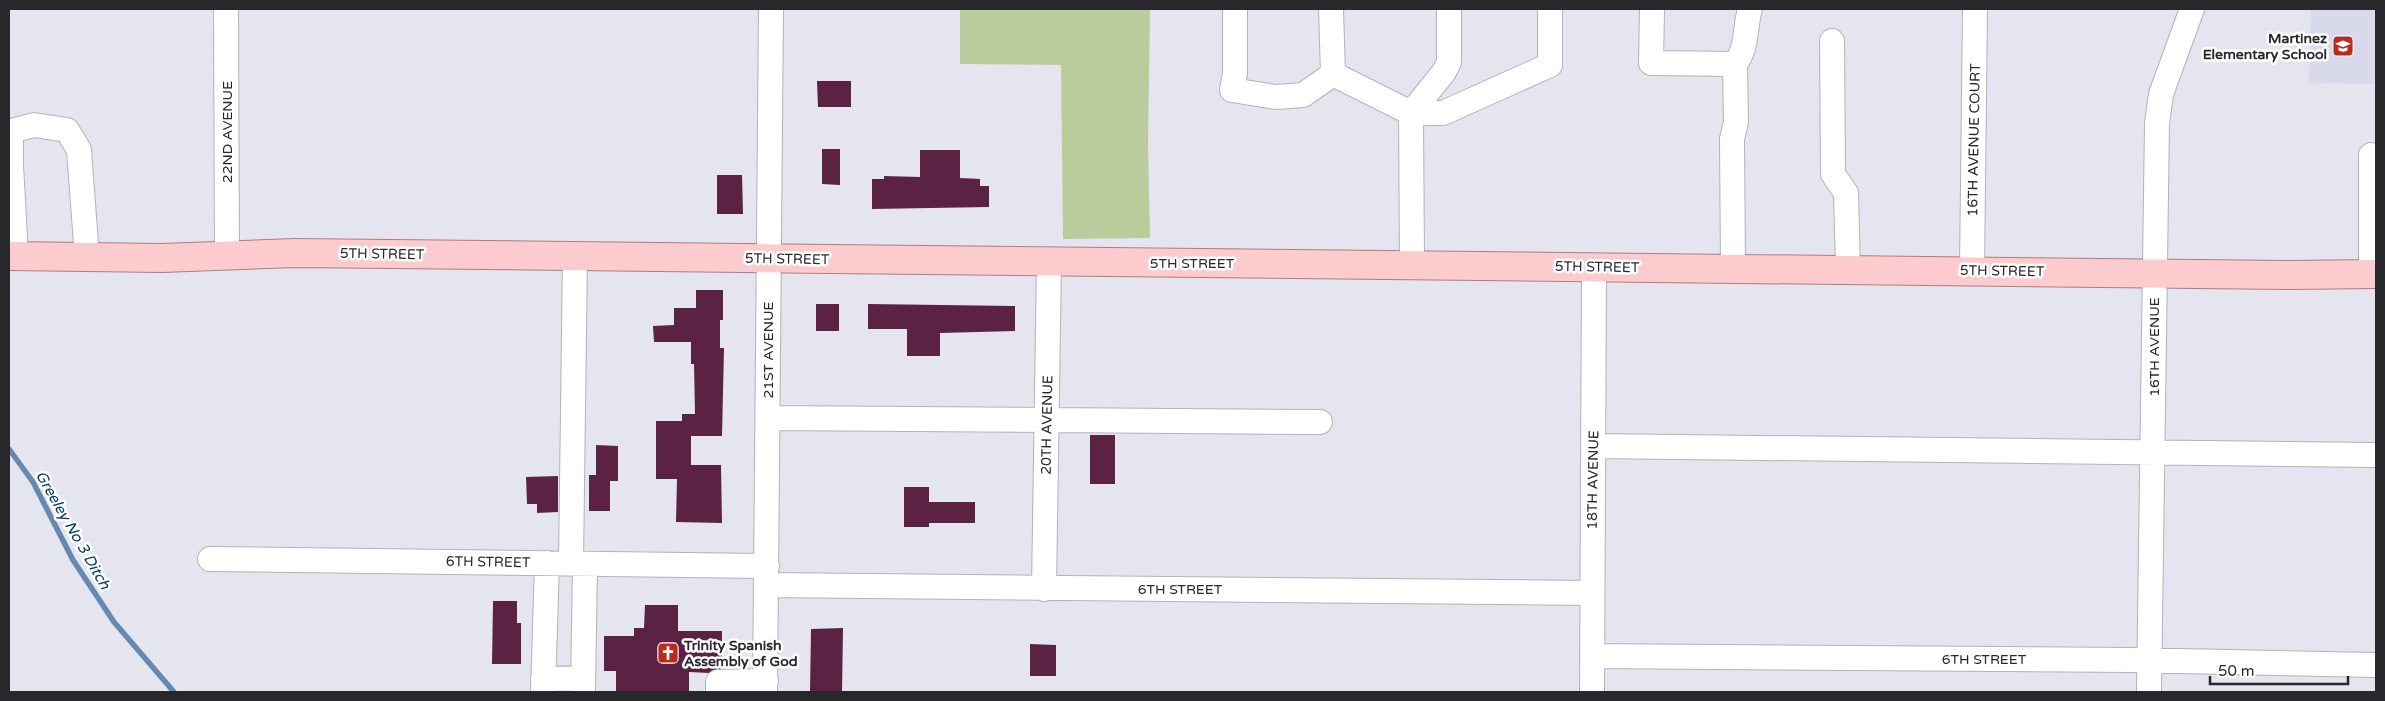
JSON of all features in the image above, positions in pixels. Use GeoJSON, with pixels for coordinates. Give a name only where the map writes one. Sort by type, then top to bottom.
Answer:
{"type":"FeatureCollection","features":[{"type":"Feature","properties":{"kind":"main road","name":"5TH STREET"},"geometry":{"type":"LineString","coordinates":[[12,256],[162,258],[305,253],[1049,262],[1412,264],[1594,268],[2374,274]]}},
{"type":"Feature","properties":{"kind":"street","name":"22ND AVENUE"},"geometry":{"type":"LineString","coordinates":[[226,9],[227,255]]}},
{"type":"Feature","properties":{"kind":"street","name":"21ST AVENUE"},"geometry":{"type":"LineString","coordinates":[[766,687],[771,9]]}},
{"type":"Feature","properties":{"kind":"street"},"geometry":{"type":"LineString","coordinates":[[1235,9],[1235,73],[1232,90],[1276,97],[1303,95],[1333,74]]}},
{"type":"Feature","properties":{"kind":"street"},"geometry":{"type":"LineString","coordinates":[[1332,9],[1333,74]]}},
{"type":"Feature","properties":{"kind":"street"},"geometry":{"type":"LineString","coordinates":[[1412,264],[1411,112],[1449,62],[1449,9]]}},
{"type":"Feature","properties":{"kind":"street"},"geometry":{"type":"LineString","coordinates":[[1333,74],[1411,112],[1443,112],[1550,65],[1550,9]]}},
{"type":"Feature","properties":{"kind":"street"},"geometry":{"type":"LineString","coordinates":[[1652,9],[1651,63],[1735,64]]}},
{"type":"Feature","properties":{"kind":"street"},"geometry":{"type":"LineString","coordinates":[[1733,269],[1732,139],[1736,122],[1735,64],[1744,52],[1744,37],[1750,9]]}},
{"type":"Feature","properties":{"kind":"street","name":"16TH AVENUE COURT"},"geometry":{"type":"LineString","coordinates":[[1972,270],[1976,9]]}},
{"type":"Feature","properties":{"kind":"street","name":"16TH AVENUE"},"geometry":{"type":"LineString","coordinates":[[2149,692],[2157,123],[2161,94],[2192,9]]}},
{"type":"Feature","properties":{"kind":"street"},"geometry":{"type":"LineString","coordinates":[[1832,41],[1833,174],[1846,193],[1848,269]]}},
{"type":"Feature","properties":{"kind":"street"},"geometry":{"type":"LineString","coordinates":[[12,256],[11,131],[34,125],[67,130],[79,150],[87,257]]}},
{"type":"Feature","properties":{"kind":"street"},"geometry":{"type":"LineString","coordinates":[[2371,154],[2374,274]]}},
{"type":"Feature","properties":{"kind":"street"},"geometry":{"type":"LineString","coordinates":[[547,563],[543,686],[583,685],[578,564],[575,256]]}},
{"type":"Feature","properties":{"kind":"street","name":"20TH AVENUE"},"geometry":{"type":"LineString","coordinates":[[1044,589],[1049,262]]}},
{"type":"Feature","properties":{"kind":"street","name":"18TH AVENUE"},"geometry":{"type":"LineString","coordinates":[[1592,692],[1594,268]]}},
{"type":"Feature","properties":{"kind":"street"},"geometry":{"type":"LineString","coordinates":[[768,418],[1320,422]]}},
{"type":"Feature","properties":{"kind":"street"},"geometry":{"type":"LineString","coordinates":[[1594,446],[2376,455]]}},
{"type":"Feature","properties":{"kind":"street","name":"6TH STREET"},"geometry":{"type":"LineString","coordinates":[[210,559],[578,564],[767,576],[1044,589],[1592,593]]}},
{"type":"Feature","properties":{"kind":"street","name":"6TH STREET"},"geometry":{"type":"LineString","coordinates":[[1592,656],[2149,660],[2376,665]]}},
{"type":"Feature","properties":{"kind":"street"},"geometry":{"type":"LineString","coordinates":[[718,692],[718,682],[766,687]]}},
{"type":"Feature","properties":{"kind":"shaded area","name":"Martinez Elementary School"},"geometry":{"type":"Polygon","coordinates":[[[2311,9],[2376,9],[2376,84],[2309,83],[2311,9]]]}},
{"type":"Feature","properties":{"kind":"green space"},"geometry":{"type":"Polygon","coordinates":[[[960,9],[1150,9],[1148,144],[1150,238],[1063,239],[1061,65],[960,64],[960,9]]]}},
{"type":"Feature","properties":{"kind":"building"},"geometry":{"type":"Polygon","coordinates":[[[817,81],[851,81],[851,107],[818,107],[817,81]]]}},
{"type":"Feature","properties":{"kind":"building"},"geometry":{"type":"Polygon","coordinates":[[[822,149],[840,149],[840,185],[822,184],[822,149]]]}},
{"type":"Feature","properties":{"kind":"building"},"geometry":{"type":"Polygon","coordinates":[[[920,150],[960,150],[960,178],[980,179],[980,186],[989,186],[989,207],[872,209],[872,179],[884,179],[884,176],[920,177],[920,150]]]}},
{"type":"Feature","properties":{"kind":"building"},"geometry":{"type":"Polygon","coordinates":[[[717,175],[742,175],[743,214],[717,214],[717,175]]]}},
{"type":"Feature","properties":{"kind":"building"},"geometry":{"type":"Polygon","coordinates":[[[696,290],[723,290],[723,320],[720,320],[720,348],[724,348],[722,436],[691,436],[691,465],[721,465],[722,523],[676,522],[677,479],[656,479],[656,421],[682,421],[682,414],[695,414],[694,364],[691,364],[691,342],[654,342],[653,326],[674,325],[674,308],[696,308],[696,290]]]}},
{"type":"Feature","properties":{"kind":"building"},"geometry":{"type":"Polygon","coordinates":[[[816,304],[839,304],[839,331],[816,331],[816,304]]]}},
{"type":"Feature","properties":{"kind":"building"},"geometry":{"type":"Polygon","coordinates":[[[868,304],[1015,306],[1015,331],[940,333],[940,356],[907,356],[907,329],[868,329],[868,304]]]}},
{"type":"Feature","properties":{"kind":"building"},"geometry":{"type":"Polygon","coordinates":[[[1090,435],[1115,435],[1115,484],[1090,484],[1090,435]]]}},
{"type":"Feature","properties":{"kind":"building"},"geometry":{"type":"Polygon","coordinates":[[[596,445],[618,446],[618,481],[610,481],[610,511],[589,511],[589,475],[596,475],[596,445]]]}},
{"type":"Feature","properties":{"kind":"building"},"geometry":{"type":"Polygon","coordinates":[[[558,476],[558,512],[537,513],[537,504],[527,504],[526,477],[558,476]]]}},
{"type":"Feature","properties":{"kind":"building"},"geometry":{"type":"Polygon","coordinates":[[[904,487],[929,487],[929,502],[975,502],[975,523],[929,523],[929,527],[904,527],[904,487]]]}},
{"type":"Feature","properties":{"kind":"building"},"geometry":{"type":"Polygon","coordinates":[[[493,601],[517,601],[517,623],[521,623],[521,664],[492,664],[493,601]]]}},
{"type":"Feature","properties":{"kind":"building"},"geometry":{"type":"Polygon","coordinates":[[[645,605],[678,605],[678,631],[722,631],[722,668],[709,673],[689,672],[689,692],[616,692],[616,671],[604,671],[604,636],[634,636],[634,628],[644,628],[645,605]]]}},
{"type":"Feature","properties":{"kind":"building"},"geometry":{"type":"Polygon","coordinates":[[[843,628],[842,692],[810,692],[811,629],[843,628]]]}},
{"type":"Feature","properties":{"kind":"building"},"geometry":{"type":"Polygon","coordinates":[[[1030,644],[1056,645],[1056,676],[1030,676],[1030,644]]]}},
{"type":"Feature","properties":{"kind":"waterway","name":"Greeley No 3 Ditch"},"geometry":{"type":"LineString","coordinates":[[9,449],[33,482],[73,560],[114,622],[174,692]]}},
{"type":"Feature","properties":{"kind":"place","name":"Martinez Elementary School"},"geometry":{"type":"Point","coordinates":[2343,46]}},
{"type":"Feature","properties":{"kind":"place","name":"Trinity Spanish Assembly of God"},"geometry":{"type":"Point","coordinates":[668,653]}}]}
